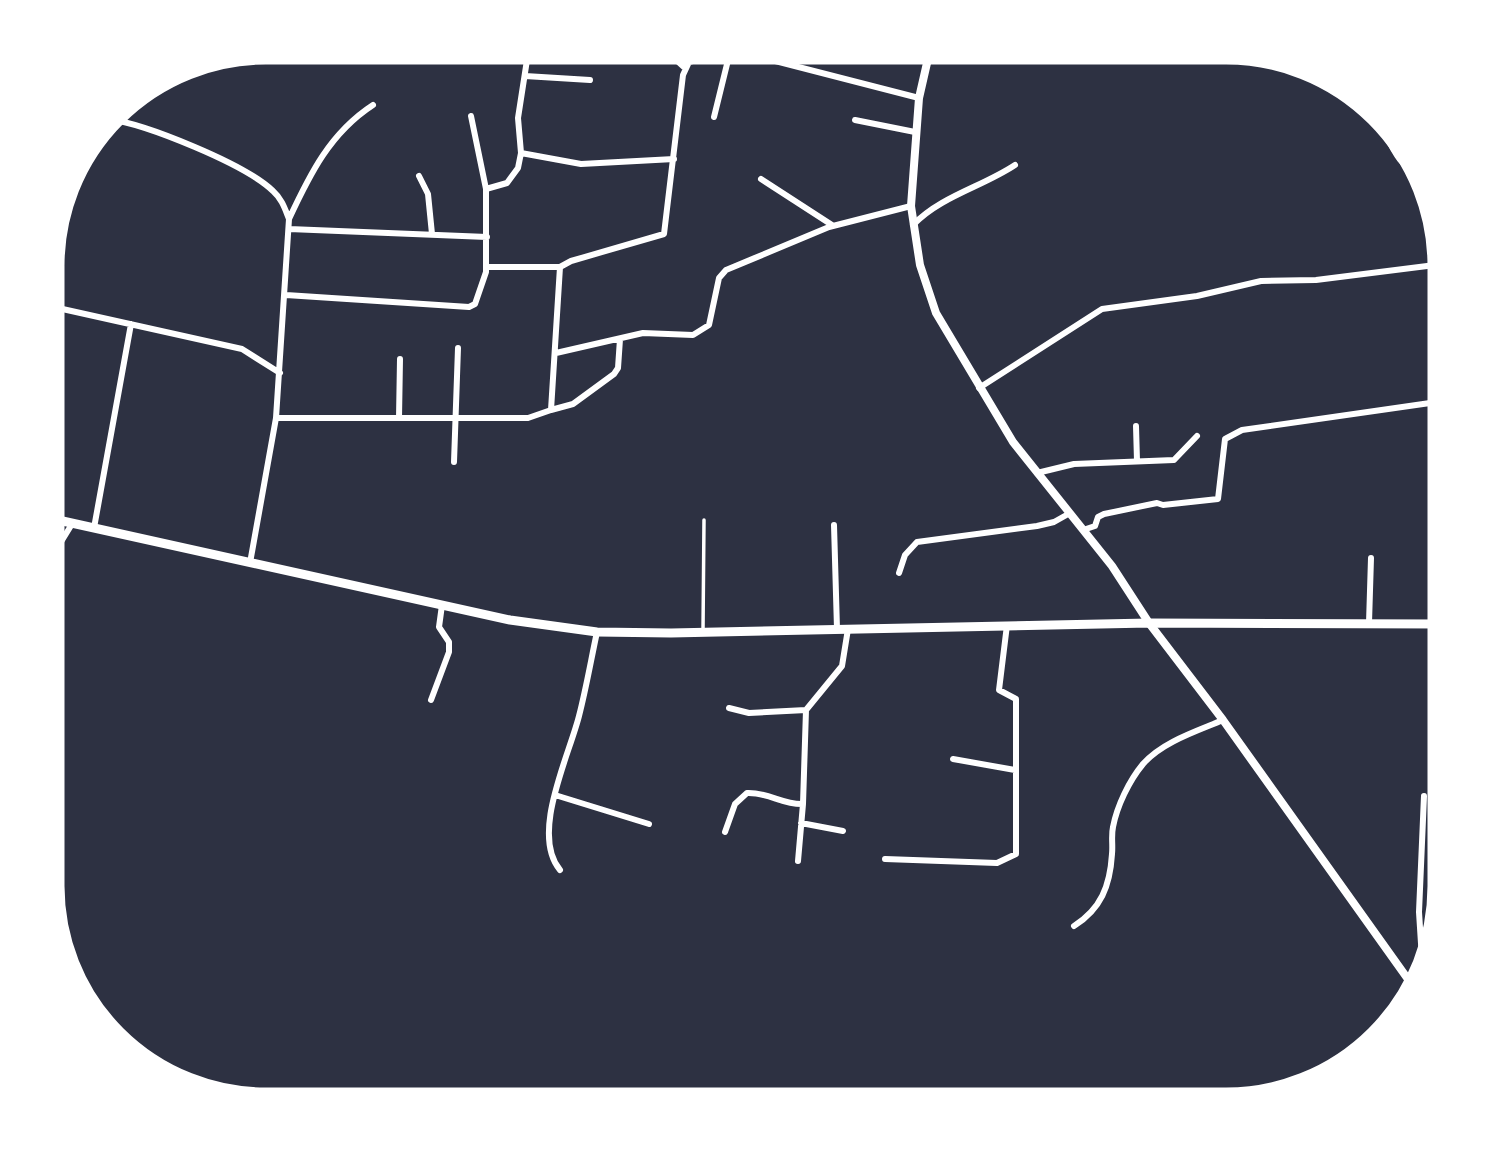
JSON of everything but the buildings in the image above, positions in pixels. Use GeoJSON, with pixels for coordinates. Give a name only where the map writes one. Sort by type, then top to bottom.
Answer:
{"type":"FeatureCollection","features":[{"type":"Feature","properties":{"kind":"main road"},"geometry":{"type":"LineString","coordinates":[[60,521],[510,620],[597,632],[1149,623],[1431,624]]}},
{"type":"Feature","properties":{"kind":"street"},"geometry":{"type":"LineString","coordinates":[[486,189],[507,183],[513,177],[521,153],[518,118],[527,59]]}},
{"type":"Feature","properties":{"kind":"street"},"geometry":{"type":"LineString","coordinates":[[675,59],[685,68]]}},
{"type":"Feature","properties":{"kind":"street"},"geometry":{"type":"LineString","coordinates":[[486,267],[561,267],[571,261],[664,234],[685,68],[697,59]]}},
{"type":"Feature","properties":{"kind":"street"},"geometry":{"type":"LineString","coordinates":[[714,117],[728,59]]}},
{"type":"Feature","properties":{"kind":"street"},"geometry":{"type":"LineString","coordinates":[[776,60],[919,98]]}},
{"type":"Feature","properties":{"kind":"street"},"geometry":{"type":"LineString","coordinates":[[929,60],[919,98],[911,206],[920,265],[936,313],[1013,442],[1112,566],[1149,623],[1223,720],[1408,980]]}},
{"type":"Feature","properties":{"kind":"street"},"geometry":{"type":"LineString","coordinates":[[525,76],[590,80]]}},
{"type":"Feature","properties":{"kind":"street"},"geometry":{"type":"LineString","coordinates":[[289,219],[315,163],[355,117],[373,105]]}},
{"type":"Feature","properties":{"kind":"street"},"geometry":{"type":"LineString","coordinates":[[286,295],[469,306],[478,299],[486,267],[486,189],[471,116]]}},
{"type":"Feature","properties":{"kind":"street"},"geometry":{"type":"LineString","coordinates":[[855,120],[915,132]]}},
{"type":"Feature","properties":{"kind":"street"},"geometry":{"type":"LineString","coordinates":[[118,123],[226,160],[273,190],[284,204],[289,219],[276,418],[250,563]]}},
{"type":"Feature","properties":{"kind":"street"},"geometry":{"type":"LineString","coordinates":[[1388,139],[1405,166]]}},
{"type":"Feature","properties":{"kind":"street"},"geometry":{"type":"LineString","coordinates":[[521,153],[581,164],[674,159]]}},
{"type":"Feature","properties":{"kind":"street"},"geometry":{"type":"LineString","coordinates":[[913,225],[937,206],[995,179],[1016,165]]}},
{"type":"Feature","properties":{"kind":"street"},"geometry":{"type":"LineString","coordinates":[[419,176],[428,194],[432,234]]}},
{"type":"Feature","properties":{"kind":"street"},"geometry":{"type":"LineString","coordinates":[[761,179],[833,226]]}},
{"type":"Feature","properties":{"kind":"street"},"geometry":{"type":"LineString","coordinates":[[556,353],[643,333],[693,335],[709,325],[719,278],[726,270],[833,226],[911,206]]}},
{"type":"Feature","properties":{"kind":"street"},"geometry":{"type":"LineString","coordinates":[[289,229],[487,237]]}},
{"type":"Feature","properties":{"kind":"street"},"geometry":{"type":"LineString","coordinates":[[979,388],[1102,309],[1197,296],[1261,281],[1316,280],[1432,265]]}},
{"type":"Feature","properties":{"kind":"street"},"geometry":{"type":"LineString","coordinates":[[551,410],[561,267]]}},
{"type":"Feature","properties":{"kind":"street"},"geometry":{"type":"LineString","coordinates":[[60,308],[242,349],[279,373]]}},
{"type":"Feature","properties":{"kind":"street"},"geometry":{"type":"LineString","coordinates":[[94,528],[131,324]]}},
{"type":"Feature","properties":{"kind":"street"},"geometry":{"type":"LineString","coordinates":[[276,418],[528,418],[573,404],[614,374],[618,368],[620,339]]}},
{"type":"Feature","properties":{"kind":"street"},"geometry":{"type":"LineString","coordinates":[[454,462],[458,348]]}},
{"type":"Feature","properties":{"kind":"street"},"geometry":{"type":"LineString","coordinates":[[399,418],[400,359]]}},
{"type":"Feature","properties":{"kind":"street"},"geometry":{"type":"LineString","coordinates":[[1083,530],[1095,526],[1098,517],[1104,514],[1157,503],[1163,505],[1218,499],[1226,439],[1242,430],[1432,403]]}},
{"type":"Feature","properties":{"kind":"street"},"geometry":{"type":"LineString","coordinates":[[1136,426],[1137,461]]}},
{"type":"Feature","properties":{"kind":"street"},"geometry":{"type":"LineString","coordinates":[[1037,473],[1074,464],[1174,460],[1186,444],[1197,436]]}},
{"type":"Feature","properties":{"kind":"street"},"geometry":{"type":"LineString","coordinates":[[899,573],[905,555],[917,542],[1037,526],[1054,522],[1070,513]]}},
{"type":"Feature","properties":{"kind":"street"},"geometry":{"type":"LineString","coordinates":[[60,544],[72,524]]}},
{"type":"Feature","properties":{"kind":"street"},"geometry":{"type":"LineString","coordinates":[[834,526],[837,629]]}},
{"type":"Feature","properties":{"kind":"street"},"geometry":{"type":"LineString","coordinates":[[1369,623],[1371,558]]}},
{"type":"Feature","properties":{"kind":"street"},"geometry":{"type":"LineString","coordinates":[[431,700],[449,652],[449,642],[439,627],[442,605]]}},
{"type":"Feature","properties":{"kind":"street"},"geometry":{"type":"LineString","coordinates":[[886,859],[997,863],[1013,857],[1018,842],[1016,697],[999,690],[1007,625]]}},
{"type":"Feature","properties":{"kind":"street"},"geometry":{"type":"LineString","coordinates":[[798,861],[806,710],[842,666],[848,629]]}},
{"type":"Feature","properties":{"kind":"street"},"geometry":{"type":"LineString","coordinates":[[560,870],[551,860],[548,845],[555,795],[579,718],[597,632]]}},
{"type":"Feature","properties":{"kind":"street"},"geometry":{"type":"LineString","coordinates":[[729,708],[757,714],[806,710]]}},
{"type":"Feature","properties":{"kind":"street"},"geometry":{"type":"LineString","coordinates":[[1074,926],[1092,915],[1102,900],[1112,856],[1112,830],[1119,805],[1142,766],[1174,741],[1223,720]]}},
{"type":"Feature","properties":{"kind":"street"},"geometry":{"type":"LineString","coordinates":[[953,759],[1015,770]]}},
{"type":"Feature","properties":{"kind":"street"},"geometry":{"type":"LineString","coordinates":[[725,832],[735,804],[747,793],[766,793],[793,804],[803,804]]}},
{"type":"Feature","properties":{"kind":"street"},"geometry":{"type":"LineString","coordinates":[[555,795],[649,824]]}},
{"type":"Feature","properties":{"kind":"street"},"geometry":{"type":"LineString","coordinates":[[1421,950],[1419,912],[1424,796]]}},
{"type":"Feature","properties":{"kind":"street"},"geometry":{"type":"LineString","coordinates":[[801,822],[843,831]]}},
{"type":"Feature","properties":{"kind":"lane"},"geometry":{"type":"LineString","coordinates":[[703,632],[704,520]]}}]}
